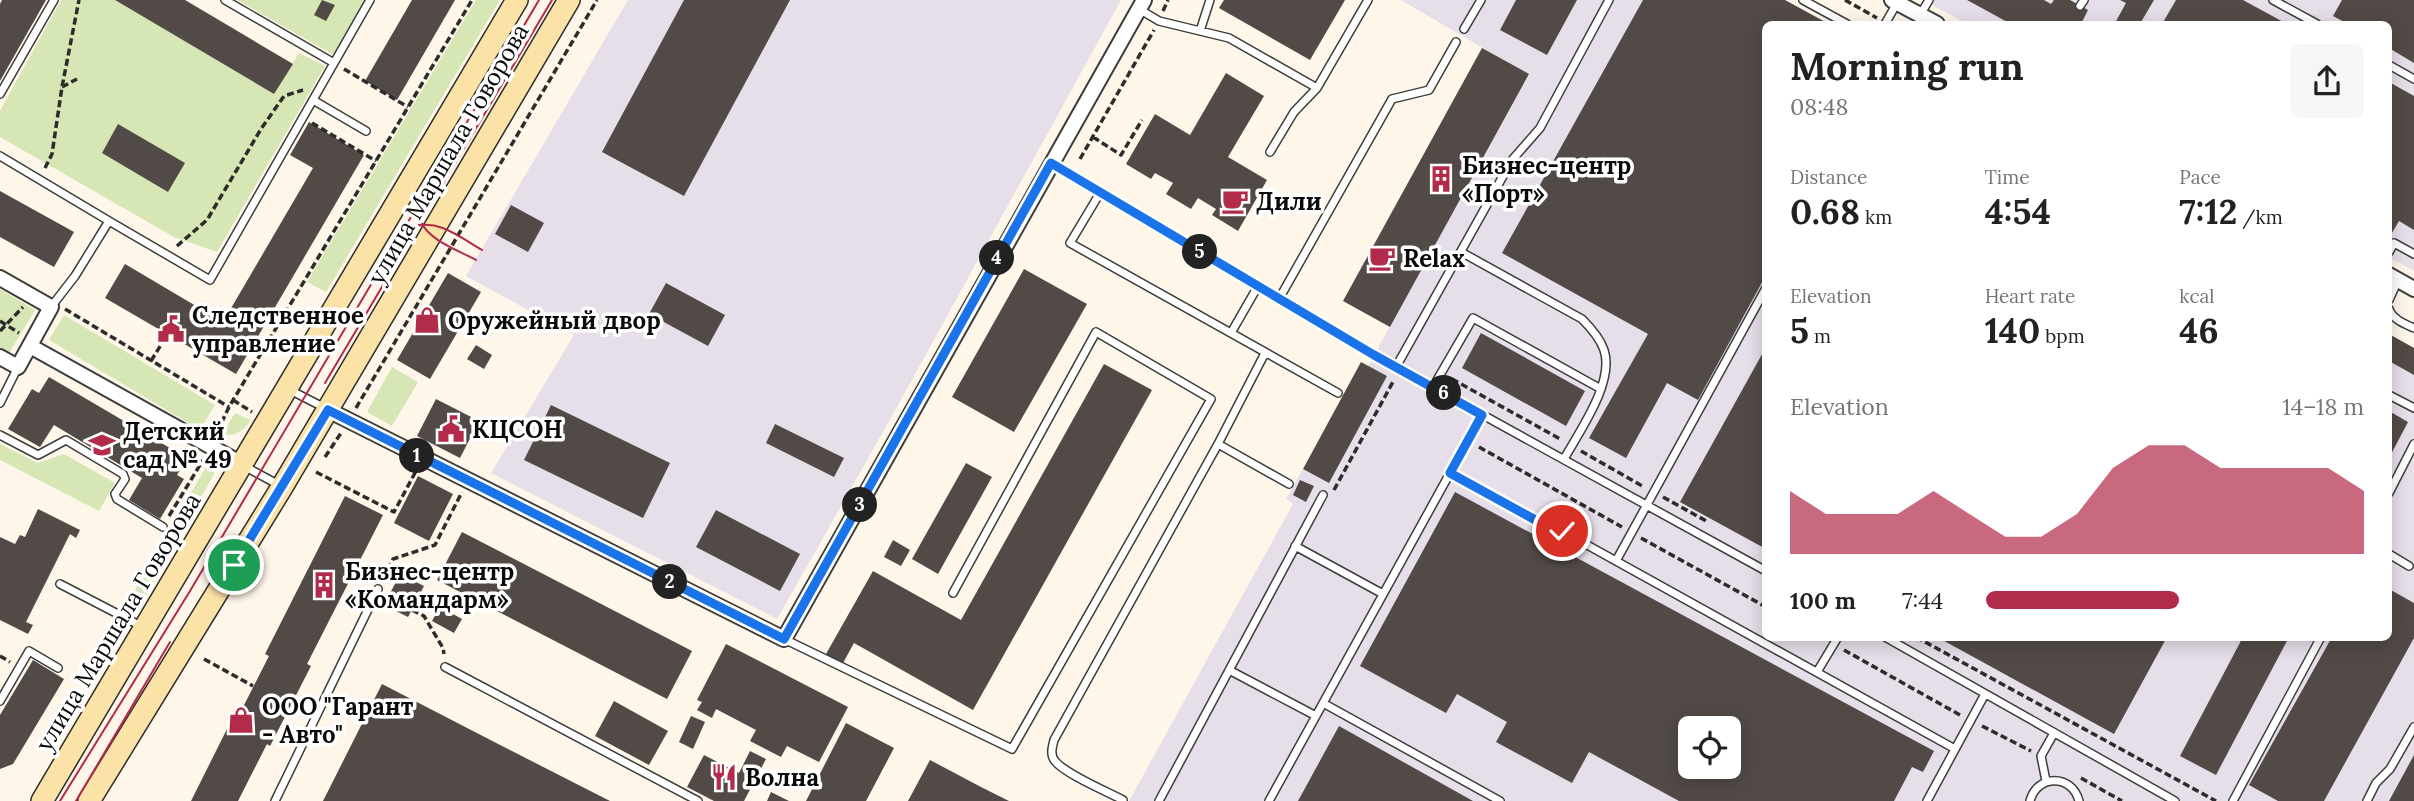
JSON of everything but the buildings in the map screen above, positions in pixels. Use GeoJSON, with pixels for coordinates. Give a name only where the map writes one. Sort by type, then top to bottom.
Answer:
{"type":"FeatureCollection","features":[{"type":"Feature","properties":{"kind":"main road","name":"улица Маршала Говорова"},"geometry":{"type":"LineString","coordinates":[[42,801],[517,0]]}},
{"type":"Feature","properties":{"kind":"main road","name":"улица Маршала Говорова"},"geometry":{"type":"LineString","coordinates":[[89,801],[282,487],[569,0]]}},
{"type":"Feature","properties":{"kind":"street"},"geometry":{"type":"LineString","coordinates":[[1895,2],[1931,21]]}},
{"type":"Feature","properties":{"kind":"street"},"geometry":{"type":"LineString","coordinates":[[328,410],[784,639],[1142,5]]}},
{"type":"Feature","properties":{"kind":"street"},"geometry":{"type":"LineString","coordinates":[[0,278],[53,305],[18,368],[0,357]]}},
{"type":"Feature","properties":{"kind":"street"},"geometry":{"type":"LineString","coordinates":[[2394,278],[2414,289]]}},
{"type":"Feature","properties":{"kind":"street"},"geometry":{"type":"LineString","coordinates":[[31,343],[242,464]]}},
{"type":"Feature","properties":{"kind":"lane"},"geometry":{"type":"LineString","coordinates":[[0,94],[54,0]]}},
{"type":"Feature","properties":{"kind":"lane"},"geometry":{"type":"LineString","coordinates":[[225,0],[334,63]]}},
{"type":"Feature","properties":{"kind":"lane"},"geometry":{"type":"LineString","coordinates":[[0,156],[210,280],[370,0]]}},
{"type":"Feature","properties":{"kind":"lane"},"geometry":{"type":"LineString","coordinates":[[1200,31],[1210,0]]}},
{"type":"Feature","properties":{"kind":"lane"},"geometry":{"type":"LineString","coordinates":[[1270,152],[1294,111],[1317,88],[1368,0]]}},
{"type":"Feature","properties":{"kind":"lane"},"geometry":{"type":"LineString","coordinates":[[1464,29],[1482,0]]}},
{"type":"Feature","properties":{"kind":"lane"},"geometry":{"type":"LineString","coordinates":[[1398,368],[1512,160],[1540,128],[1609,0]]}},
{"type":"Feature","properties":{"kind":"lane"},"geometry":{"type":"LineString","coordinates":[[1803,0],[1842,21]]}},
{"type":"Feature","properties":{"kind":"lane"},"geometry":{"type":"LineString","coordinates":[[1920,15],[1928,0]]}},
{"type":"Feature","properties":{"kind":"lane"},"geometry":{"type":"LineString","coordinates":[[2273,0],[2311,21]]}},
{"type":"Feature","properties":{"kind":"lane"},"geometry":{"type":"LineString","coordinates":[[1886,21],[1895,2]]}},
{"type":"Feature","properties":{"kind":"lane"},"geometry":{"type":"LineString","coordinates":[[1142,5],[1159,21],[1229,38],[1317,88]]}},
{"type":"Feature","properties":{"kind":"lane"},"geometry":{"type":"LineString","coordinates":[[1279,299],[1392,99],[1429,90],[1456,42]]}},
{"type":"Feature","properties":{"kind":"lane"},"geometry":{"type":"LineString","coordinates":[[2392,67],[2414,79]]}},
{"type":"Feature","properties":{"kind":"lane"},"geometry":{"type":"LineString","coordinates":[[313,100],[366,131]]}},
{"type":"Feature","properties":{"kind":"lane"},"geometry":{"type":"LineString","coordinates":[[1051,163],[1398,368],[1762,569]]}},
{"type":"Feature","properties":{"kind":"lane"},"geometry":{"type":"LineString","coordinates":[[1100,192],[1070,243],[1338,393]]}},
{"type":"Feature","properties":{"kind":"lane"},"geometry":{"type":"LineString","coordinates":[[53,305],[75,276],[109,221]]}},
{"type":"Feature","properties":{"kind":"lane"},"geometry":{"type":"LineString","coordinates":[[2392,247],[2394,243],[2414,254]]}},
{"type":"Feature","properties":{"kind":"lane"},"geometry":{"type":"LineString","coordinates":[[1461,251],[1582,319],[1605,350],[1606,369],[1601,389],[1564,459]]}},
{"type":"Feature","properties":{"kind":"lane"},"geometry":{"type":"LineString","coordinates":[[1231,333],[1258,286]]}},
{"type":"Feature","properties":{"kind":"lane"},"geometry":{"type":"LineString","coordinates":[[1616,561],[1762,295]]}},
{"type":"Feature","properties":{"kind":"lane"},"geometry":{"type":"LineString","coordinates":[[2392,316],[2414,328]]}},
{"type":"Feature","properties":{"kind":"lane"},"geometry":{"type":"LineString","coordinates":[[1433,387],[1473,318],[1601,389]]}},
{"type":"Feature","properties":{"kind":"lane"},"geometry":{"type":"LineString","coordinates":[[784,639],[1012,749],[1211,399],[1096,332],[953,593]]}},
{"type":"Feature","properties":{"kind":"lane"},"geometry":{"type":"LineString","coordinates":[[1123,800],[1064,769],[1055,761],[1052,751],[1054,740],[1218,444],[1265,352]]}},
{"type":"Feature","properties":{"kind":"lane"},"geometry":{"type":"LineString","coordinates":[[0,403],[18,368]]}},
{"type":"Feature","properties":{"kind":"lane"},"geometry":{"type":"LineString","coordinates":[[287,388],[328,410]]}},
{"type":"Feature","properties":{"kind":"lane"},"geometry":{"type":"LineString","coordinates":[[2392,397],[2414,408]]}},
{"type":"Feature","properties":{"kind":"lane"},"geometry":{"type":"LineString","coordinates":[[1269,801],[1482,415]]}},
{"type":"Feature","properties":{"kind":"lane"},"geometry":{"type":"LineString","coordinates":[[0,435],[38,455],[66,440],[123,474],[125,479],[116,494],[117,499],[163,527]]}},
{"type":"Feature","properties":{"kind":"lane"},"geometry":{"type":"LineString","coordinates":[[1218,444],[1289,484]]}},
{"type":"Feature","properties":{"kind":"lane"},"geometry":{"type":"LineString","coordinates":[[2392,487],[2414,444]]}},
{"type":"Feature","properties":{"kind":"lane"},"geometry":{"type":"LineString","coordinates":[[242,464],[282,487]]}},
{"type":"Feature","properties":{"kind":"lane"},"geometry":{"type":"LineString","coordinates":[[1450,473],[1539,522],[1562,531],[1955,749]]}},
{"type":"Feature","properties":{"kind":"lane"},"geometry":{"type":"LineString","coordinates":[[1159,801],[1323,495]]}},
{"type":"Feature","properties":{"kind":"lane"},"geometry":{"type":"LineString","coordinates":[[1295,546],[1383,594]]}},
{"type":"Feature","properties":{"kind":"lane"},"geometry":{"type":"LineString","coordinates":[[2392,556],[2409,566]]}},
{"type":"Feature","properties":{"kind":"lane"},"geometry":{"type":"LineString","coordinates":[[60,584],[145,628]]}},
{"type":"Feature","properties":{"kind":"lane"},"geometry":{"type":"LineString","coordinates":[[275,801],[378,589]]}},
{"type":"Feature","properties":{"kind":"lane"},"geometry":{"type":"LineString","coordinates":[[1817,672],[1836,641]]}},
{"type":"Feature","properties":{"kind":"lane"},"geometry":{"type":"LineString","coordinates":[[1892,641],[2175,801]]}},
{"type":"Feature","properties":{"kind":"lane"},"geometry":{"type":"LineString","coordinates":[[2233,801],[2319,641]]}},
{"type":"Feature","properties":{"kind":"lane"},"geometry":{"type":"LineString","coordinates":[[0,701],[29,651],[58,668]]}},
{"type":"Feature","properties":{"kind":"lane"},"geometry":{"type":"LineString","coordinates":[[445,667],[698,801]]}},
{"type":"Feature","properties":{"kind":"lane"},"geometry":{"type":"LineString","coordinates":[[1229,670],[1316,716]]}},
{"type":"Feature","properties":{"kind":"lane"},"geometry":{"type":"LineString","coordinates":[[1927,801],[1984,694]]}},
{"type":"Feature","properties":{"kind":"lane"},"geometry":{"type":"LineString","coordinates":[[1323,703],[1500,801]]}},
{"type":"Feature","properties":{"kind":"lane"},"geometry":{"type":"LineString","coordinates":[[2367,801],[2376,783],[2390,769],[2414,727]]}},
{"type":"Feature","properties":{"kind":"lane"},"geometry":{"type":"LineString","coordinates":[[2046,781],[2041,756],[2054,733]]}},
{"type":"Feature","properties":{"kind":"lane"},"geometry":{"type":"LineString","coordinates":[[2030,801],[2034,790],[2046,781],[2054,780],[2069,784],[2079,801]]}},
{"type":"Feature","properties":{"kind":"path"},"geometry":{"type":"LineString","coordinates":[[40,180],[52,154],[79,0]]}},
{"type":"Feature","properties":{"kind":"path"},"geometry":{"type":"LineString","coordinates":[[215,436],[233,400],[472,0]]}},
{"type":"Feature","properties":{"kind":"path"},"geometry":{"type":"LineString","coordinates":[[325,457],[597,0]]}},
{"type":"Feature","properties":{"kind":"path"},"geometry":{"type":"LineString","coordinates":[[1080,159],[1159,21],[1168,0]]}},
{"type":"Feature","properties":{"kind":"path"},"geometry":{"type":"LineString","coordinates":[[1845,0],[1882,21]]}},
{"type":"Feature","properties":{"kind":"path"},"geometry":{"type":"LineString","coordinates":[[334,63],[408,107]]}},
{"type":"Feature","properties":{"kind":"path"},"geometry":{"type":"LineString","coordinates":[[62,88],[78,79]]}},
{"type":"Feature","properties":{"kind":"path"},"geometry":{"type":"LineString","coordinates":[[171,252],[207,220],[261,129],[284,96],[307,88]]}},
{"type":"Feature","properties":{"kind":"path"},"geometry":{"type":"LineString","coordinates":[[303,118],[376,161]]}},
{"type":"Feature","properties":{"kind":"path"},"geometry":{"type":"LineString","coordinates":[[1093,138],[1121,155],[1142,120]]}},
{"type":"Feature","properties":{"kind":"path"},"geometry":{"type":"LineString","coordinates":[[0,331],[33,297]]}},
{"type":"Feature","properties":{"kind":"path"},"geometry":{"type":"LineString","coordinates":[[53,305],[229,407]]}},
{"type":"Feature","properties":{"kind":"path"},"geometry":{"type":"LineString","coordinates":[[0,321],[31,343]]}},
{"type":"Feature","properties":{"kind":"path"},"geometry":{"type":"LineString","coordinates":[[151,361],[167,335]]}},
{"type":"Feature","properties":{"kind":"path"},"geometry":{"type":"LineString","coordinates":[[1323,495],[1332,493],[1398,368]]}},
{"type":"Feature","properties":{"kind":"path"},"geometry":{"type":"LineString","coordinates":[[1441,373],[1710,523]]}},
{"type":"Feature","properties":{"kind":"path"},"geometry":{"type":"LineString","coordinates":[[233,400],[256,415]]}},
{"type":"Feature","properties":{"kind":"path"},"geometry":{"type":"LineString","coordinates":[[1468,441],[1762,605]]}},
{"type":"Feature","properties":{"kind":"path"},"geometry":{"type":"LineString","coordinates":[[163,527],[205,455]]}},
{"type":"Feature","properties":{"kind":"path"},"geometry":{"type":"LineString","coordinates":[[316,472],[394,512],[418,468]]}},
{"type":"Feature","properties":{"kind":"path"},"geometry":{"type":"LineString","coordinates":[[378,589],[393,559],[435,545],[463,491]]}},
{"type":"Feature","properties":{"kind":"path"},"geometry":{"type":"LineString","coordinates":[[412,610],[424,616],[443,648],[445,667]]}},
{"type":"Feature","properties":{"kind":"path"},"geometry":{"type":"LineString","coordinates":[[1923,641],[2216,801]]}},
{"type":"Feature","properties":{"kind":"path"},"geometry":{"type":"LineString","coordinates":[[0,656],[8,660]]}},
{"type":"Feature","properties":{"kind":"path"},"geometry":{"type":"LineString","coordinates":[[204,659],[253,687]]}},
{"type":"Feature","properties":{"kind":"shaded area"},"geometry":{"type":"Polygon","coordinates":[[[628,0],[1121,0],[777,619],[491,473],[574,335],[466,276],[628,0]]]}},
{"type":"Feature","properties":{"kind":"shaded area"},"geometry":{"type":"Polygon","coordinates":[[[1401,0],[1785,0],[1824,21],[1762,21],[1762,641],[2392,641],[2392,336],[2414,348],[2414,801],[1129,801],[1293,504],[1286,499],[1303,469],[1328,482],[1368,366],[1529,75],[1401,0]]]}},
{"type":"Feature","properties":{"kind":"shaded area"},"geometry":{"type":"Polygon","coordinates":[[[1923,0],[2414,0],[2414,271],[2392,259],[2392,21],[1962,21],[1923,0]]]}},
{"type":"Feature","properties":{"kind":"green space"},"geometry":{"type":"Polygon","coordinates":[[[61,0],[115,0],[274,94],[299,53],[325,66],[217,252],[174,237],[0,137],[0,111],[61,0]]]}},
{"type":"Feature","properties":{"kind":"green space"},"geometry":{"type":"Polygon","coordinates":[[[237,0],[365,0],[334,55],[237,0]]]}},
{"type":"Feature","properties":{"kind":"green space"},"geometry":{"type":"Polygon","coordinates":[[[476,0],[500,0],[326,292],[307,282],[476,0]]]}},
{"type":"Feature","properties":{"kind":"green space"},"geometry":{"type":"Polygon","coordinates":[[[0,289],[35,310],[8,355],[0,350],[0,289]]]}},
{"type":"Feature","properties":{"kind":"green space"},"geometry":{"type":"Polygon","coordinates":[[[64,315],[215,405],[200,430],[49,340],[64,315]]]}},
{"type":"Feature","properties":{"kind":"green space"},"geometry":{"type":"Polygon","coordinates":[[[392,367],[418,382],[392,426],[367,412],[392,367]]]}},
{"type":"Feature","properties":{"kind":"green space"},"geometry":{"type":"Polygon","coordinates":[[[235,413],[251,420],[239,432],[222,434],[235,413]]]}},
{"type":"Feature","properties":{"kind":"green space"},"geometry":{"type":"Polygon","coordinates":[[[0,444],[38,463],[64,454],[115,483],[99,511],[0,460],[0,444]]]}},
{"type":"Feature","properties":{"kind":"green space"},"geometry":{"type":"Polygon","coordinates":[[[210,460],[214,474],[138,610],[127,604],[210,460]]]}},
{"type":"Feature","properties":{"kind":"tram line"},"geometry":{"type":"LineString","coordinates":[[60,801],[190,591],[539,0]]}},
{"type":"Feature","properties":{"kind":"tram line"},"geometry":{"type":"LineString","coordinates":[[325,383],[552,0]]}},
{"type":"Feature","properties":{"kind":"tram line"},"geometry":{"type":"LineString","coordinates":[[421,222],[438,240],[476,260]]}},
{"type":"Feature","properties":{"kind":"tram line"},"geometry":{"type":"LineString","coordinates":[[413,227],[440,227],[482,250]]}},
{"type":"Feature","properties":{"kind":"tram line"},"geometry":{"type":"LineString","coordinates":[[76,801],[170,642]]}},
{"type":"Feature","properties":{"kind":"place","name":"Бизнес-центр «Порт»"},"geometry":{"type":"Point","coordinates":[1441,179]}},
{"type":"Feature","properties":{"kind":"place","name":"Дили"},"geometry":{"type":"Point","coordinates":[1235,201]}},
{"type":"Feature","properties":{"kind":"place","name":"Relax"},"geometry":{"type":"Point","coordinates":[1382,258]}},
{"type":"Feature","properties":{"kind":"place","name":"Оружейный двор"},"geometry":{"type":"Point","coordinates":[427,320]}},
{"type":"Feature","properties":{"kind":"place","name":"Следственное управление"},"geometry":{"type":"Point","coordinates":[171,329]}},
{"type":"Feature","properties":{"kind":"place","name":"КЦСОН"},"geometry":{"type":"Point","coordinates":[451,429]}},
{"type":"Feature","properties":{"kind":"place","name":"Детский сад № 49"},"geometry":{"type":"Point","coordinates":[102,445]}},
{"type":"Feature","properties":{"kind":"place","name":"Бизнес-центр «Командарм»"},"geometry":{"type":"Point","coordinates":[324,585]}},
{"type":"Feature","properties":{"kind":"place","name":"ООО \"Гарант - Авто\""},"geometry":{"type":"Point","coordinates":[241,720]}},
{"type":"Feature","properties":{"kind":"place","name":"Волна"},"geometry":{"type":"Point","coordinates":[724,777]}},
{"type":"Feature","properties":{"kind":"route"},"geometry":{"type":"LineString","coordinates":[[234,565],[328,410],[784,639],[1051,163],[1374,355],[1482,415],[1450,473],[1539,522],[1562,531]]}}]}
